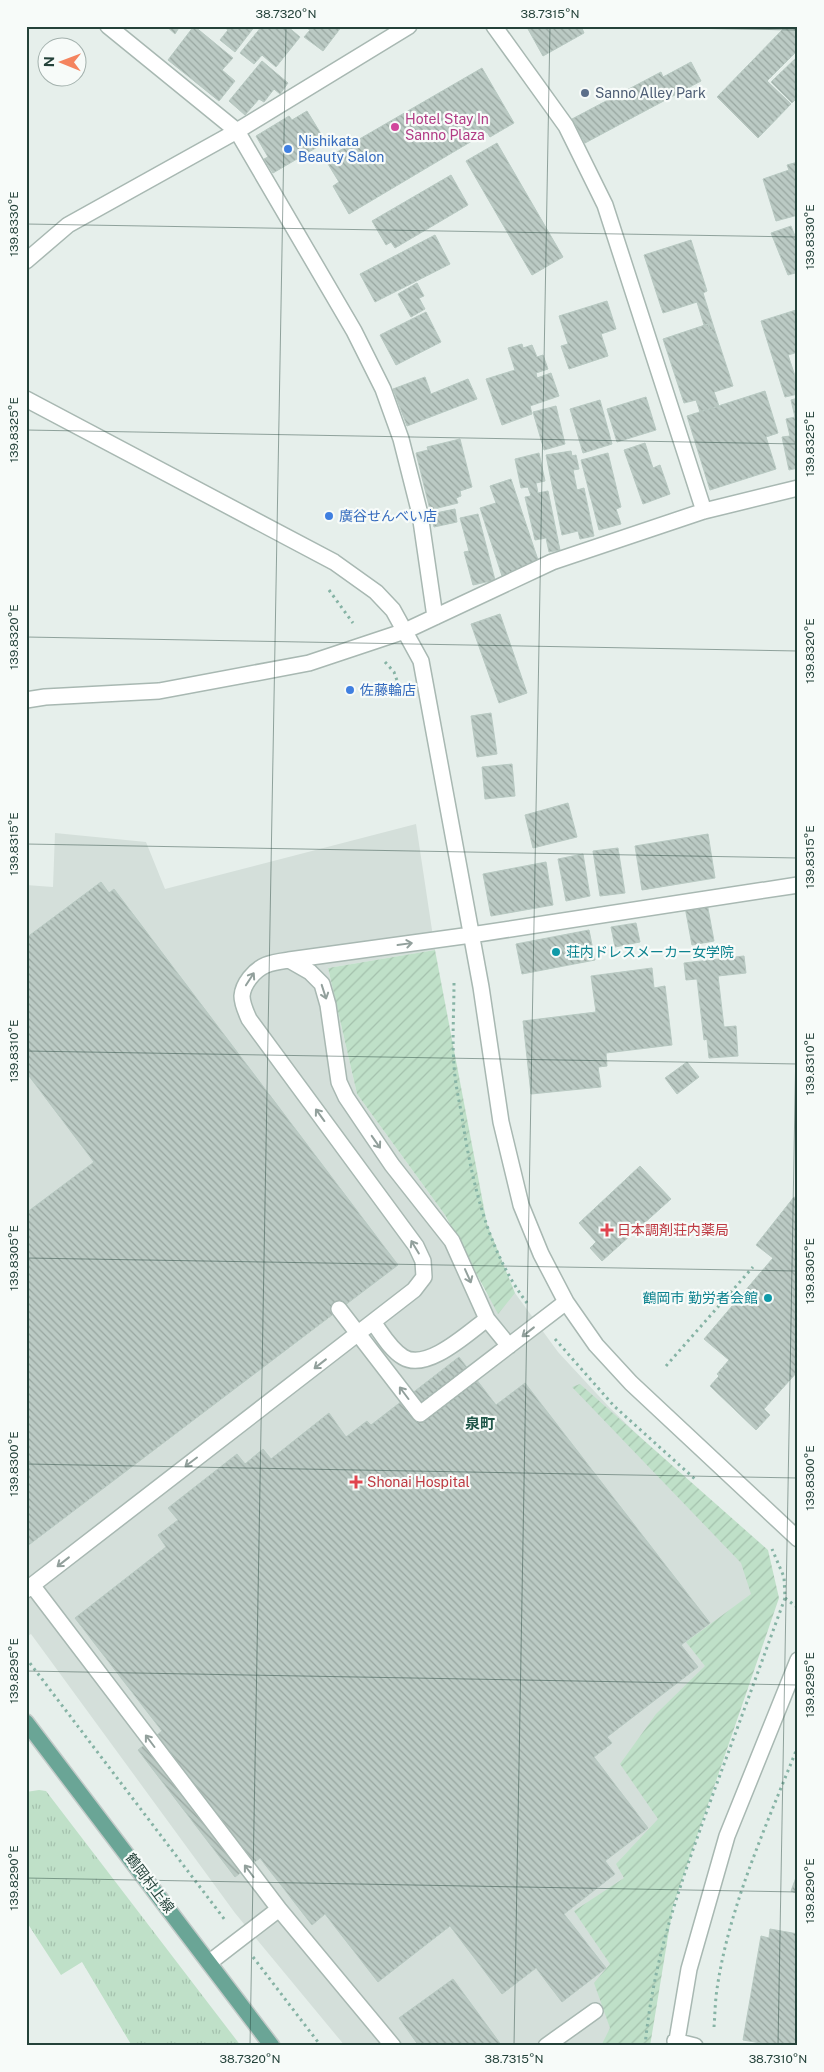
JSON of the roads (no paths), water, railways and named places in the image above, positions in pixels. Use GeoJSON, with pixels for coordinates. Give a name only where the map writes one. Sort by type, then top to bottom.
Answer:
{"type":"FeatureCollection","features":[{"type":"Feature","properties":{"kind":"main road","name":"鶴岡村上線"},"geometry":{"type":"LineString","coordinates":[[26,1722],[272,2046]]}},
{"type":"Feature","properties":{"kind":"street"},"geometry":{"type":"LineString","coordinates":[[108,26],[237,130],[354,331],[383,389],[401,439],[420,514],[435,617]]}},
{"type":"Feature","properties":{"kind":"street"},"geometry":{"type":"LineString","coordinates":[[26,261],[68,225],[237,130],[409,26]]}},
{"type":"Feature","properties":{"kind":"street"},"geometry":{"type":"LineString","coordinates":[[494,26],[566,126],[604,205],[704,510]]}},
{"type":"Feature","properties":{"kind":"street"},"geometry":{"type":"LineString","coordinates":[[26,399],[334,562],[376,592],[393,610],[421,661],[471,935],[501,1122],[521,1205],[541,1254],[566,1302],[596,1344],[632,1383],[798,1539]]}},
{"type":"Feature","properties":{"kind":"street"},"geometry":{"type":"LineString","coordinates":[[26,700],[45,697],[159,691],[309,663],[405,632],[552,562],[704,510],[798,488]]}},
{"type":"Feature","properties":{"kind":"street"},"geometry":{"type":"LineString","coordinates":[[393,2046],[278,1909],[29,1587],[359,1334],[414,1290],[424,1277],[423,1261],[416,1246],[249,1019],[242,995],[249,979],[257,970],[266,964],[289,960],[471,935],[798,884]]}},
{"type":"Feature","properties":{"kind":"street"},"geometry":{"type":"LineString","coordinates":[[289,960],[310,972],[322,984],[328,1005],[340,1082],[346,1097],[392,1165],[452,1241],[487,1319],[508,1346]]}},
{"type":"Feature","properties":{"kind":"street"},"geometry":{"type":"LineString","coordinates":[[339,1309],[420,1414],[566,1302]]}},
{"type":"Feature","properties":{"kind":"street"},"geometry":{"type":"LineString","coordinates":[[373,1322],[395,1351],[405,1359],[433,1357],[487,1319]]}},
{"type":"Feature","properties":{"kind":"street"},"geometry":{"type":"LineString","coordinates":[[695,2046],[676,2043],[689,1969],[727,1836],[798,1660]]}},
{"type":"Feature","properties":{"kind":"street"},"geometry":{"type":"LineString","coordinates":[[210,1962],[278,1909]]}},
{"type":"Feature","properties":{"kind":"street"},"geometry":{"type":"LineString","coordinates":[[546,2046],[595,2011]]}},
{"type":"Feature","properties":{"kind":"place","name":"Sanno Alley Park"},"geometry":{"type":"Point","coordinates":[585,93]}},
{"type":"Feature","properties":{"kind":"place","name":"Hotel Stay In Sanno Plaza"},"geometry":{"type":"Point","coordinates":[395,127]}},
{"type":"Feature","properties":{"kind":"place","name":"Nishikata Beauty Salon"},"geometry":{"type":"Point","coordinates":[288,149]}},
{"type":"Feature","properties":{"kind":"place","name":"廣谷せんべい店"},"geometry":{"type":"Point","coordinates":[329,516]}},
{"type":"Feature","properties":{"kind":"place","name":"佐藤輪店"},"geometry":{"type":"Point","coordinates":[350,690]}},
{"type":"Feature","properties":{"kind":"place","name":"荘内ドレスメーカー女学院"},"geometry":{"type":"Point","coordinates":[556,952]}},
{"type":"Feature","properties":{"kind":"place","name":"日本調剤荘内薬局"},"geometry":{"type":"Point","coordinates":[607,1230]}},
{"type":"Feature","properties":{"kind":"place","name":"鶴岡市 勤労者会館"},"geometry":{"type":"Point","coordinates":[768,1298]}},
{"type":"Feature","properties":{"kind":"place","name":"Shonai Hospital"},"geometry":{"type":"Point","coordinates":[356,1482]}},
{"type":"Feature","properties":{"kind":"district","name":"泉町"},"geometry":{"type":"Point","coordinates":[480,1424]}}]}
